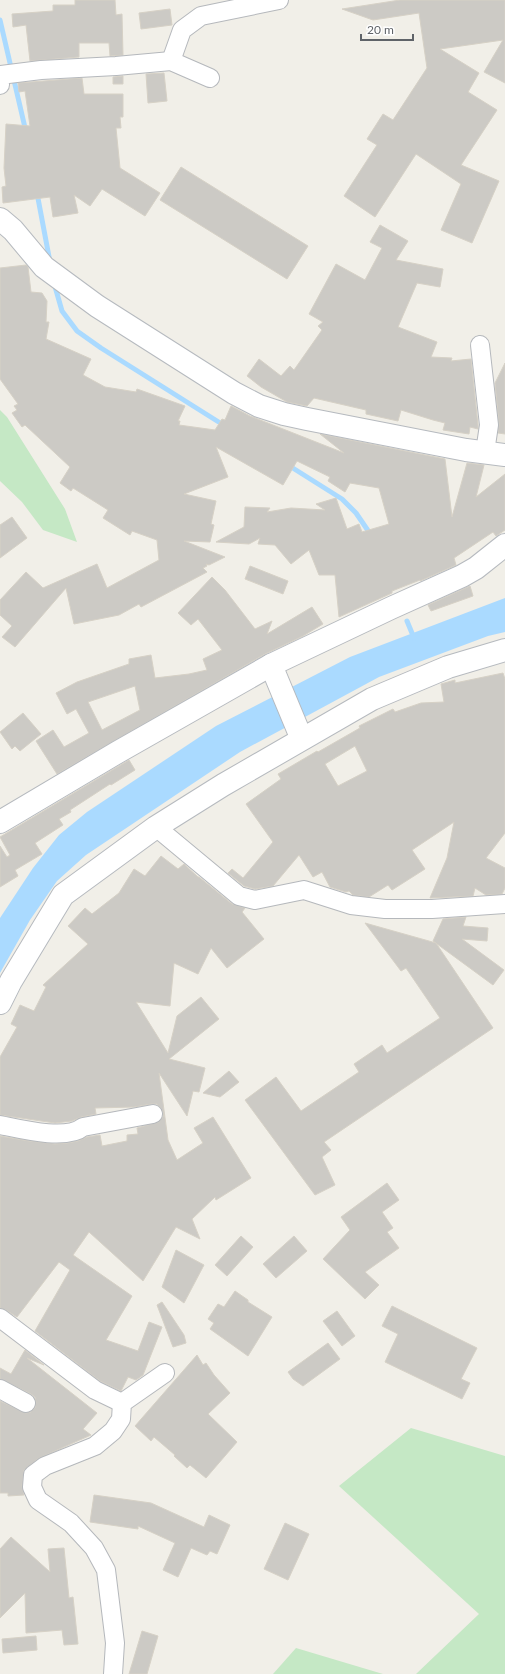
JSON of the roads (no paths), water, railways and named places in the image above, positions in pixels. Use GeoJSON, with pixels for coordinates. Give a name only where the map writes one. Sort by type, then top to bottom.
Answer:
{"type":"FeatureCollection","features":[{"type":"Feature","properties":{"kind":"street"},"geometry":{"type":"LineString","coordinates":[[171,61],[182,30],[201,16],[279,0]]}},
{"type":"Feature","properties":{"kind":"street"},"geometry":{"type":"LineString","coordinates":[[8,78],[41,70],[171,61],[210,78]]}},
{"type":"Feature","properties":{"kind":"street"},"geometry":{"type":"LineString","coordinates":[[0,219],[13,230],[44,267],[97,306],[199,371],[259,406],[284,414],[466,450],[499,455],[489,425],[480,345]]}},
{"type":"Feature","properties":{"kind":"street"},"geometry":{"type":"LineString","coordinates":[[0,822],[118,752],[391,608],[462,576],[476,568],[505,545]]}},
{"type":"Feature","properties":{"kind":"street"},"geometry":{"type":"LineString","coordinates":[[0,1003],[11,981],[63,895],[156,826],[300,734],[372,699],[448,667],[505,650]]}},
{"type":"Feature","properties":{"kind":"street"},"geometry":{"type":"LineString","coordinates":[[274,671],[300,734]]}},
{"type":"Feature","properties":{"kind":"street"},"geometry":{"type":"LineString","coordinates":[[156,826],[239,896],[255,900],[304,890],[351,905],[385,909],[432,909],[505,904]]}},
{"type":"Feature","properties":{"kind":"street"},"geometry":{"type":"LineString","coordinates":[[0,1125],[28,1131],[60,1133],[78,1131],[83,1127],[153,1114]]}},
{"type":"Feature","properties":{"kind":"street"},"geometry":{"type":"LineString","coordinates":[[0,1318],[96,1390],[122,1403]]}},
{"type":"Feature","properties":{"kind":"street"},"geometry":{"type":"LineString","coordinates":[[122,1403],[165,1373]]}},
{"type":"Feature","properties":{"kind":"street"},"geometry":{"type":"LineString","coordinates":[[0,1390],[26,1403]]}},
{"type":"Feature","properties":{"kind":"street"},"geometry":{"type":"LineString","coordinates":[[113,1674],[115,1643],[106,1570],[94,1548],[71,1523],[38,1500],[32,1487],[33,1475],[45,1466],[95,1446],[113,1432],[121,1419],[122,1403]]}},
{"type":"Feature","properties":{"kind":"water"},"geometry":{"type":"Polygon","coordinates":[[[505,598],[505,632],[488,636],[379,677],[240,752],[86,855],[57,881],[30,920],[0,973],[0,918],[33,868],[59,835],[87,812],[216,726],[350,657],[505,598]]]}},
{"type":"Feature","properties":{"kind":"waterway"},"geometry":{"type":"LineString","coordinates":[[0,20],[26,132]]}},
{"type":"Feature","properties":{"kind":"waterway"},"geometry":{"type":"LineString","coordinates":[[37,193],[50,262]]}},
{"type":"Feature","properties":{"kind":"waterway"},"geometry":{"type":"LineString","coordinates":[[54,283],[62,311],[77,331],[101,348],[225,426]]}},
{"type":"Feature","properties":{"kind":"waterway"},"geometry":{"type":"LineString","coordinates":[[288,465],[342,499],[356,513],[371,535]]}},
{"type":"Feature","properties":{"kind":"waterway"},"geometry":{"type":"LineString","coordinates":[[407,621],[414,638]]}}]}
